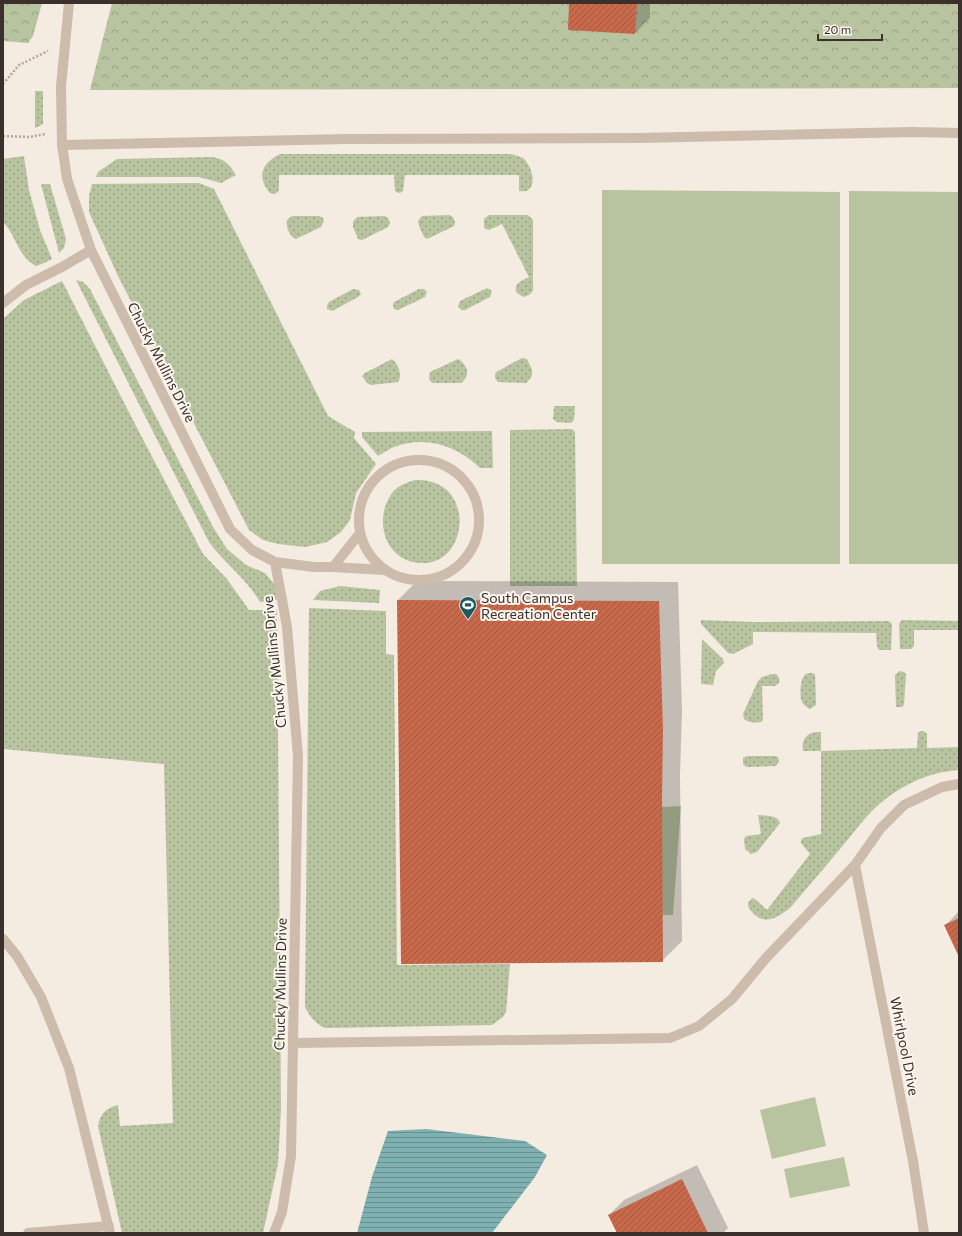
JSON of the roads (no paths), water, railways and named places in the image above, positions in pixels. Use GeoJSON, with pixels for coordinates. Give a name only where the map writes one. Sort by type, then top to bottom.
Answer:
{"type":"FeatureCollection","features":[{"type":"Feature","properties":{"kind":"street","name":"Chucky Mullins Drive"},"geometry":{"type":"LineString","coordinates":[[69,3],[62,86],[62,145],[66,179],[91,250],[230,529],[252,550],[275,562],[287,628],[298,756],[291,1156],[282,1212],[274,1233]]}},
{"type":"Feature","properties":{"kind":"street"},"geometry":{"type":"LineString","coordinates":[[62,145],[340,139],[631,138],[913,132],[959,133]]}},
{"type":"Feature","properties":{"kind":"street"},"geometry":{"type":"LineString","coordinates":[[3,303],[26,285],[62,267],[91,250]]}},
{"type":"Feature","properties":{"kind":"street"},"geometry":{"type":"LineString","coordinates":[[410,460],[430,461],[449,468],[464,481],[475,498],[479,517],[476,537],[468,555],[454,569],[437,578],[417,581],[398,577],[386,570],[380,567],[367,552],[360,534],[359,514],[364,494],[375,478],[391,466],[410,460]]}},
{"type":"Feature","properties":{"kind":"street"},"geometry":{"type":"LineString","coordinates":[[333,567],[360,534]]}},
{"type":"Feature","properties":{"kind":"street"},"geometry":{"type":"LineString","coordinates":[[275,562],[314,567],[386,570]]}},
{"type":"Feature","properties":{"kind":"street"},"geometry":{"type":"LineString","coordinates":[[293,1043],[670,1038],[699,1026],[732,999],[766,958],[855,865],[882,828],[904,805],[942,787],[959,784]]}},
{"type":"Feature","properties":{"kind":"street","name":"Whirlpool Drive"},"geometry":{"type":"LineString","coordinates":[[855,865],[913,1161],[924,1233]]}},
{"type":"Feature","properties":{"kind":"street"},"geometry":{"type":"LineString","coordinates":[[3,939],[17,956],[41,997],[69,1068],[110,1229],[28,1233]]}},
{"type":"Feature","properties":{"kind":"water"},"geometry":{"type":"Polygon","coordinates":[[[426,1129],[525,1141],[547,1155],[535,1177],[492,1233],[357,1233],[372,1177],[388,1131],[426,1129]]]}},
{"type":"Feature","properties":{"kind":"place","name":"South Campus Recreation Center"},"geometry":{"type":"Point","coordinates":[468,620]}}]}
